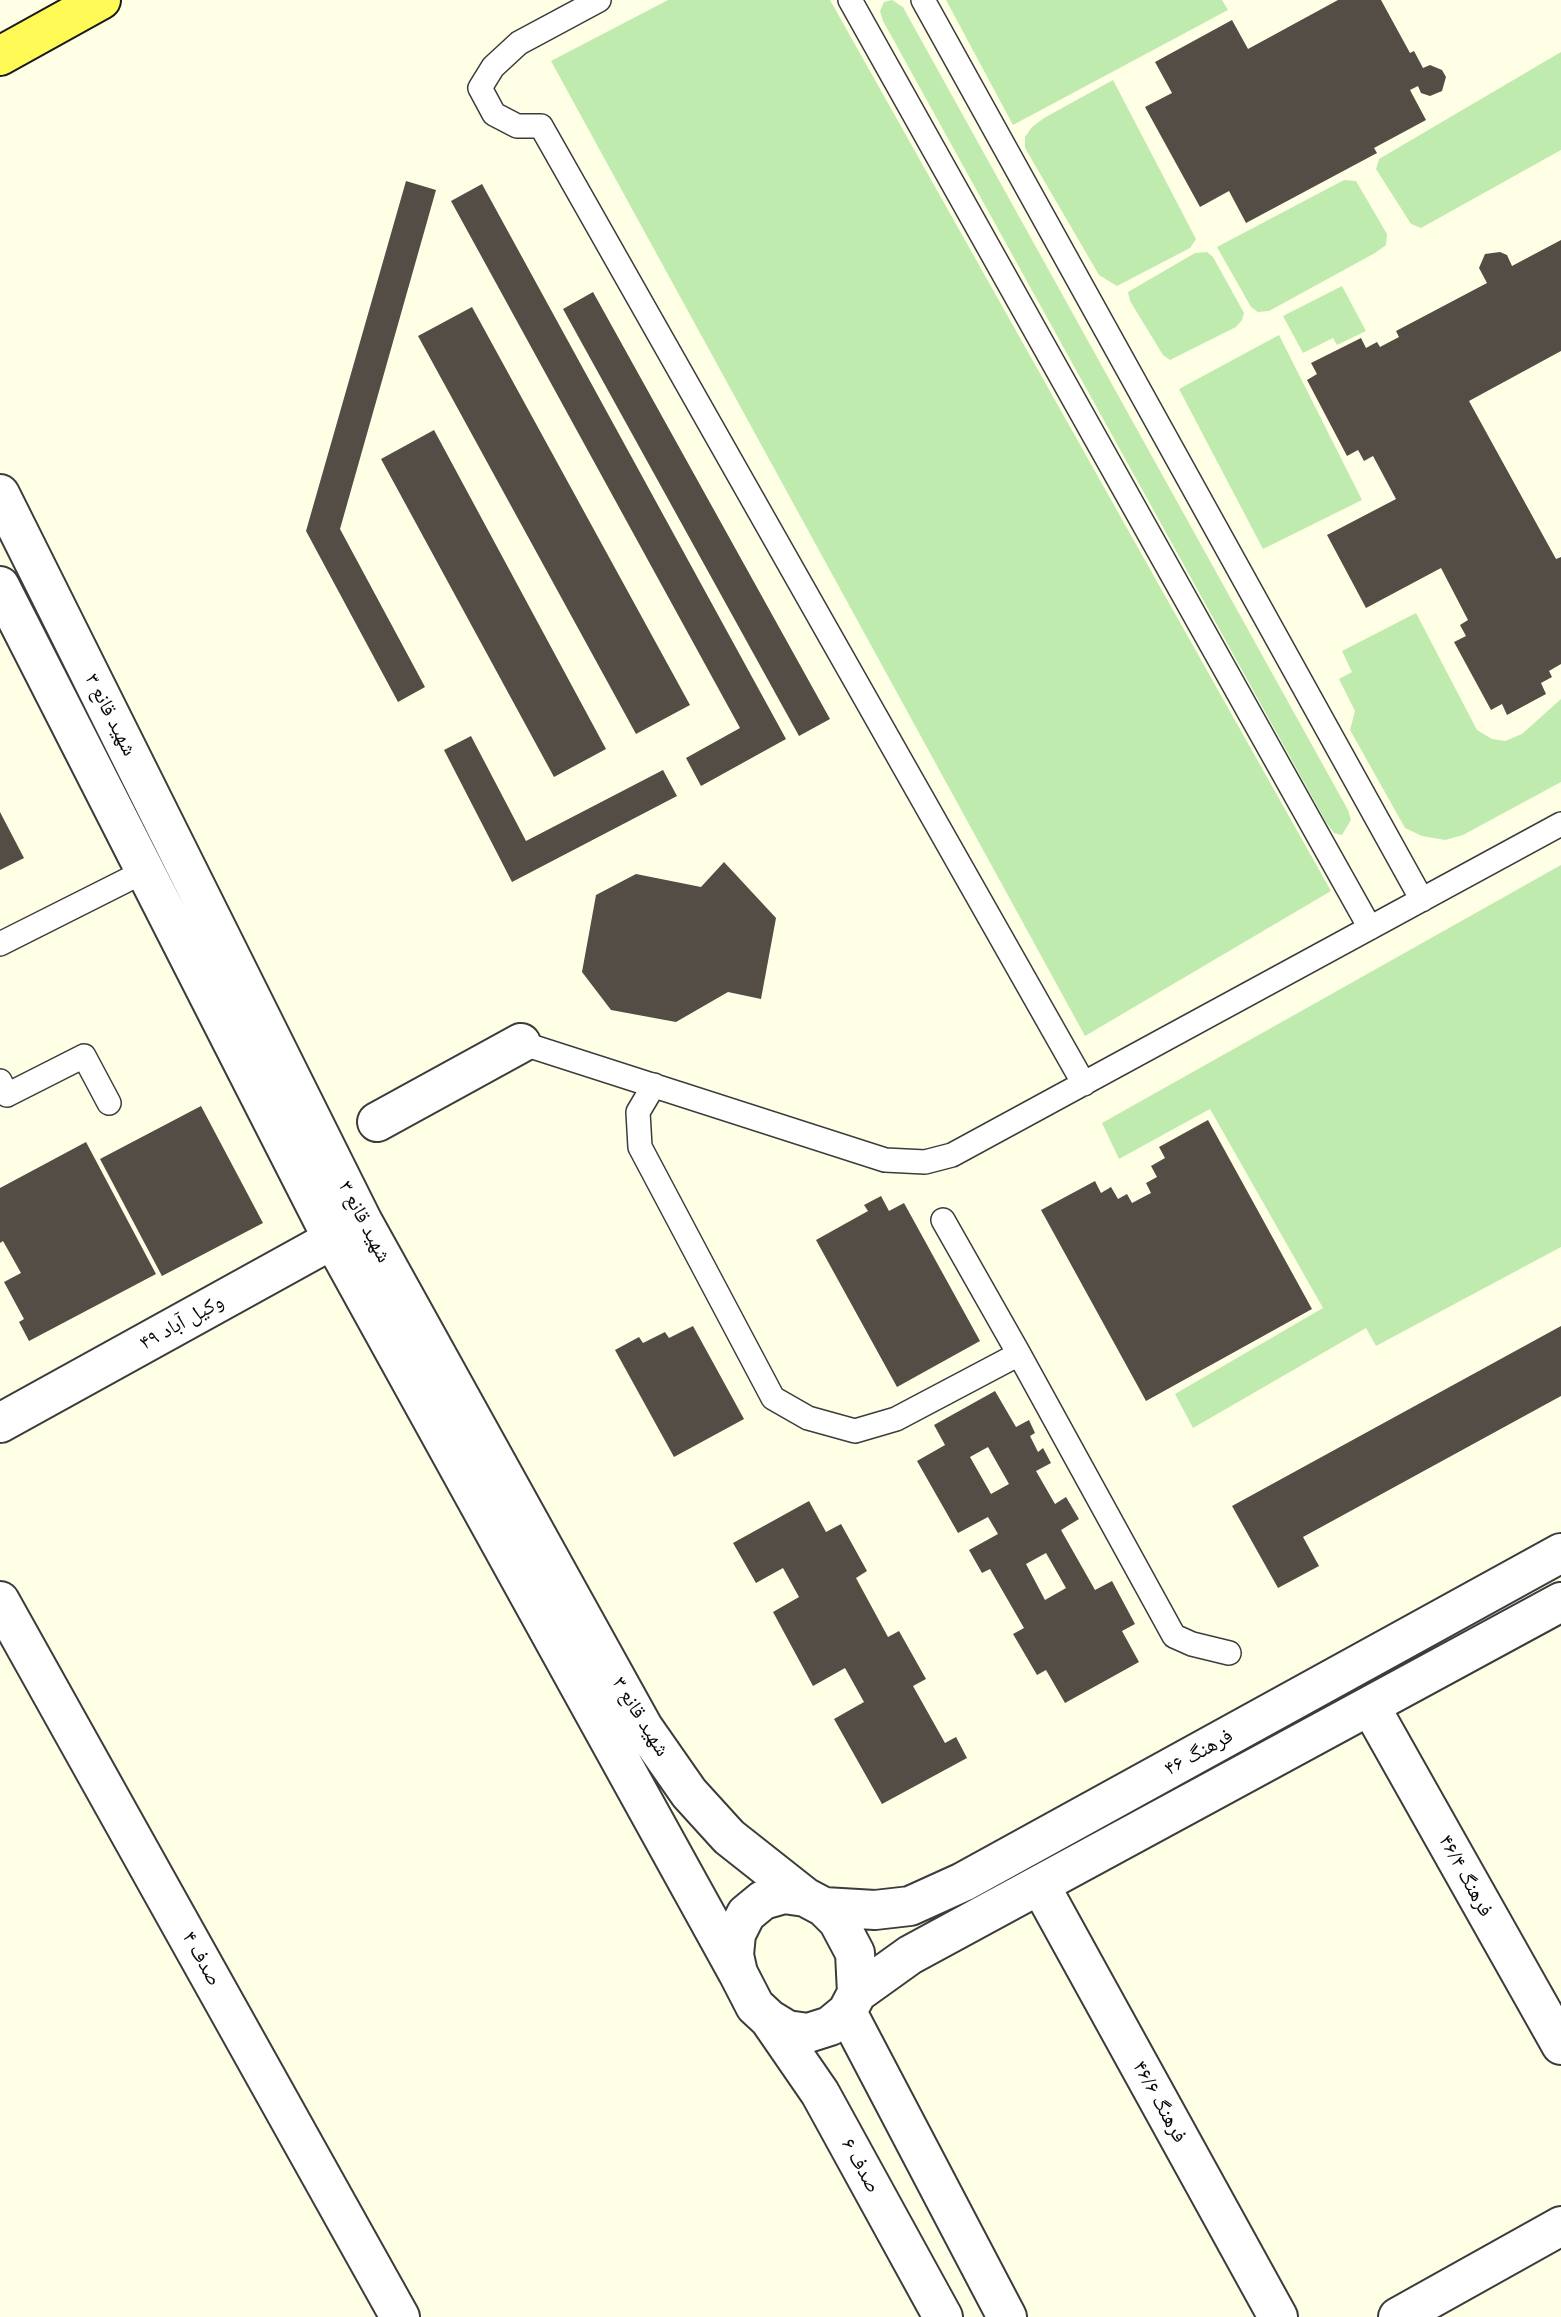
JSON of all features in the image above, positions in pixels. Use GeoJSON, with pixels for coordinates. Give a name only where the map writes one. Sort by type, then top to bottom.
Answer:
{"type":"FeatureCollection","features":[{"type":"Feature","properties":{"kind":"main road"},"geometry":{"type":"LineString","coordinates":[[0,56],[101,0]]}},
{"type":"Feature","properties":{"kind":"street","name":"شهید قانع ۳"},"geometry":{"type":"LineString","coordinates":[[0,494],[348,1231],[738,1973]]}},
{"type":"Feature","properties":{"kind":"street","name":"شهید قانع ۳"},"geometry":{"type":"LineString","coordinates":[[0,586],[145,871],[348,1231],[643,1727],[689,1793],[729,1837],[815,1902]]}},
{"type":"Feature","properties":{"kind":"street"},"geometry":{"type":"LineString","coordinates":[[377,1122],[520,1043]]}},
{"type":"Feature","properties":{"kind":"street","name":"وکیل آباد ۴۹"},"geometry":{"type":"LineString","coordinates":[[0,1423],[348,1231]]}},
{"type":"Feature","properties":{"kind":"street","name":"فرهنگ ۴۶"},"geometry":{"type":"LineString","coordinates":[[815,1902],[875,1910],[910,1906],[963,1882],[1561,1553]]}},
{"type":"Feature","properties":{"kind":"street","name":"صدف ۴"},"geometry":{"type":"LineString","coordinates":[[0,1601],[400,2317]]}},
{"type":"Feature","properties":{"kind":"street","name":"فرهنگ ۴۶"},"geometry":{"type":"LineString","coordinates":[[852,2003],[910,1955],[1041,1887],[1561,1602]]}},
{"type":"Feature","properties":{"kind":"street","name":"فرهنگ ۴۶/۴"},"geometry":{"type":"LineString","coordinates":[[1370,1706],[1561,2045]]}},
{"type":"Feature","properties":{"kind":"street","name":"فرهنگ ۴۶/۶"},"geometry":{"type":"LineString","coordinates":[[1041,1887],[1278,2317]]}},
{"type":"Feature","properties":{"kind":"street"},"geometry":{"type":"LineString","coordinates":[[852,2003],[830,2026],[808,2033],[787,2029],[769,2020],[755,2006],[738,1973],[734,1955],[736,1934],[746,1914],[763,1900],[784,1894],[815,1902],[838,1921],[855,1953],[852,2003],[1007,2317]]}},
{"type":"Feature","properties":{"kind":"street","name":"صدف ۶"},"geometry":{"type":"LineString","coordinates":[[769,2020],[820,2093],[943,2317]]}},
{"type":"Feature","properties":{"kind":"street"},"geometry":{"type":"LineString","coordinates":[[1398,2317],[1561,2226]]}},
{"type":"Feature","properties":{"kind":"lane"},"geometry":{"type":"LineString","coordinates":[[599,0],[519,43],[493,67],[480,88],[494,114],[517,126],[541,127],[1084,1084]]}},
{"type":"Feature","properties":{"kind":"lane"},"geometry":{"type":"LineString","coordinates":[[850,0],[1370,928]]}},
{"type":"Feature","properties":{"kind":"lane"},"geometry":{"type":"LineString","coordinates":[[923,0],[1422,900]]}},
{"type":"Feature","properties":{"kind":"lane"},"geometry":{"type":"LineString","coordinates":[[520,1043],[885,1160],[925,1162],[952,1155],[1561,824]]}},
{"type":"Feature","properties":{"kind":"lane"},"geometry":{"type":"LineString","coordinates":[[0,944],[145,871]]}},
{"type":"Feature","properties":{"kind":"lane"},"geometry":{"type":"LineString","coordinates":[[0,1081],[7,1095],[84,1056],[109,1103]]}},
{"type":"Feature","properties":{"kind":"lane"},"geometry":{"type":"LineString","coordinates":[[654,1085],[638,1112],[640,1147],[773,1398],[808,1418],[855,1431],[897,1419],[1019,1354]]}},
{"type":"Feature","properties":{"kind":"lane"},"geometry":{"type":"LineString","coordinates":[[943,1220],[1174,1636],[1192,1644],[1230,1653]]}},
{"type":"Feature","properties":{"kind":"green space"},"geometry":{"type":"Polygon","coordinates":[[[668,0],[830,0],[1331,891],[1085,1036],[551,61],[668,0]]]}},
{"type":"Feature","properties":{"kind":"green space"},"geometry":{"type":"Polygon","coordinates":[[[892,0],[903,7],[1348,810],[1351,820],[1342,835],[1334,833],[1326,822],[883,21],[880,11],[884,2],[892,0]]]}},
{"type":"Feature","properties":{"kind":"green space"},"geometry":{"type":"Polygon","coordinates":[[[946,0],[1222,0],[1228,10],[1013,125],[946,0]]]}},
{"type":"Feature","properties":{"kind":"green space"},"geometry":{"type":"Polygon","coordinates":[[[1561,52],[1561,150],[1421,228],[1411,224],[1376,169],[1379,159],[1561,52]]]}},
{"type":"Feature","properties":{"kind":"green space"},"geometry":{"type":"Polygon","coordinates":[[[1113,80],[1196,239],[1190,248],[1117,286],[1099,275],[1025,148],[1025,137],[1032,127],[1113,80]]]}},
{"type":"Feature","properties":{"kind":"green space"},"geometry":{"type":"Polygon","coordinates":[[[1344,180],[1356,181],[1387,234],[1386,245],[1269,311],[1258,312],[1251,307],[1217,247],[1344,180]]]}},
{"type":"Feature","properties":{"kind":"green space"},"geometry":{"type":"Polygon","coordinates":[[[1207,252],[1213,257],[1244,313],[1242,320],[1236,327],[1170,360],[1163,355],[1130,301],[1128,292],[1195,253],[1207,252]]]}},
{"type":"Feature","properties":{"kind":"green space"},"geometry":{"type":"Polygon","coordinates":[[[1342,286],[1366,331],[1337,345],[1333,338],[1303,353],[1283,316],[1342,286]]]}},
{"type":"Feature","properties":{"kind":"green space"},"geometry":{"type":"Polygon","coordinates":[[[1279,335],[1362,500],[1263,549],[1179,389],[1279,335]]]}},
{"type":"Feature","properties":{"kind":"green space"},"geometry":{"type":"Polygon","coordinates":[[[1416,613],[1477,730],[1492,739],[1505,741],[1522,734],[1561,699],[1561,782],[1463,835],[1445,840],[1422,836],[1405,828],[1350,730],[1355,711],[1339,679],[1352,672],[1342,651],[1416,613]]]}},
{"type":"Feature","properties":{"kind":"green space"},"geometry":{"type":"Polygon","coordinates":[[[1561,865],[1561,1247],[1376,1346],[1366,1328],[1193,1428],[1175,1394],[1323,1308],[1210,1109],[1119,1159],[1102,1123],[1561,865]]]}},
{"type":"Feature","properties":{"kind":"building"},"geometry":{"type":"Polygon","coordinates":[[[1338,0],[1381,0],[1410,53],[1414,51],[1423,68],[1430,65],[1442,70],[1446,77],[1442,91],[1430,96],[1421,93],[1418,86],[1410,90],[1426,120],[1374,148],[1377,153],[1246,223],[1229,191],[1200,207],[1145,107],[1172,93],[1155,62],[1232,20],[1248,49],[1338,0]]]}},
{"type":"Feature","properties":{"kind":"building"},"geometry":{"type":"Polygon","coordinates":[[[406,181],[436,190],[340,529],[425,687],[398,702],[306,531],[406,181]]]}},
{"type":"Feature","properties":{"kind":"building"},"geometry":{"type":"Polygon","coordinates":[[[482,184],[786,739],[701,786],[686,758],[740,728],[451,201],[482,184]]]}},
{"type":"Feature","properties":{"kind":"building"},"geometry":{"type":"Polygon","coordinates":[[[1561,240],[1561,351],[1469,401],[1556,559],[1561,557],[1561,664],[1549,671],[1552,677],[1541,683],[1546,694],[1507,715],[1502,704],[1491,710],[1454,642],[1466,636],[1460,625],[1468,620],[1441,568],[1366,608],[1327,535],[1396,499],[1373,456],[1364,461],[1358,450],[1347,456],[1307,380],[1317,374],[1311,363],[1361,338],[1366,348],[1377,342],[1380,347],[1399,337],[1396,331],[1487,283],[1479,268],[1485,254],[1500,252],[1507,255],[1512,266],[1561,240]]]}},
{"type":"Feature","properties":{"kind":"building"},"geometry":{"type":"Polygon","coordinates":[[[593,292],[830,719],[799,736],[563,309],[593,292]]]}},
{"type":"Feature","properties":{"kind":"building"},"geometry":{"type":"Polygon","coordinates":[[[472,307],[690,705],[636,734],[418,336],[472,307]]]}},
{"type":"Feature","properties":{"kind":"building"},"geometry":{"type":"Polygon","coordinates":[[[434,430],[606,749],[554,777],[381,459],[434,430]]]}},
{"type":"Feature","properties":{"kind":"building"},"geometry":{"type":"Polygon","coordinates":[[[471,736],[526,841],[663,770],[677,796],[512,882],[444,750],[471,736]]]}},
{"type":"Feature","properties":{"kind":"building"},"geometry":{"type":"Polygon","coordinates":[[[0,812],[24,858],[0,870],[0,812]]]}},
{"type":"Feature","properties":{"kind":"building"},"geometry":{"type":"Polygon","coordinates":[[[724,862],[776,918],[761,999],[728,992],[676,1022],[611,1010],[582,972],[596,895],[636,874],[701,887],[724,862]]]}},
{"type":"Feature","properties":{"kind":"building"},"geometry":{"type":"Polygon","coordinates":[[[201,1106],[263,1223],[162,1276],[100,1159],[201,1106]]]}},
{"type":"Feature","properties":{"kind":"building"},"geometry":{"type":"Polygon","coordinates":[[[1208,1120],[1312,1309],[1146,1401],[1041,1210],[1095,1181],[1101,1193],[1111,1187],[1118,1199],[1127,1194],[1132,1203],[1151,1193],[1146,1183],[1157,1177],[1151,1166],[1165,1158],[1159,1147],[1208,1120]]]}},
{"type":"Feature","properties":{"kind":"building"},"geometry":{"type":"Polygon","coordinates":[[[86,1142],[156,1274],[29,1341],[19,1322],[24,1319],[4,1282],[21,1273],[3,1241],[0,1243],[0,1188],[86,1142]]]}},
{"type":"Feature","properties":{"kind":"building"},"geometry":{"type":"Polygon","coordinates":[[[881,1196],[889,1211],[904,1203],[980,1341],[897,1387],[816,1240],[868,1211],[864,1205],[881,1196]]]}},
{"type":"Feature","properties":{"kind":"building"},"geometry":{"type":"Polygon","coordinates":[[[693,1326],[744,1419],[674,1457],[615,1350],[639,1337],[643,1343],[665,1332],[669,1338],[693,1326]]]}},
{"type":"Feature","properties":{"kind":"building"},"geometry":{"type":"Polygon","coordinates":[[[1561,1326],[1561,1396],[1303,1537],[1319,1566],[1278,1588],[1232,1506],[1561,1326]]]}},
{"type":"Feature","properties":{"kind":"building"},"geometry":{"type":"Polygon","coordinates":[[[995,1391],[1016,1427],[1029,1420],[1035,1433],[1030,1436],[1038,1452],[1043,1448],[1051,1463],[1036,1471],[1055,1504],[1066,1497],[1079,1519],[1061,1530],[1095,1590],[1112,1581],[1135,1624],[1122,1631],[1139,1662],[1065,1703],[1046,1670],[1037,1675],[1013,1634],[1024,1628],[990,1569],[982,1573],[969,1550],[998,1534],[988,1517],[958,1533],[917,1461],[945,1445],[934,1425],[995,1391]],[[988,1447],[970,1457],[991,1494],[1009,1484],[988,1447]],[[1046,1553],[1026,1564],[1045,1600],[1066,1588],[1046,1553]]]}},
{"type":"Feature","properties":{"kind":"building"},"geometry":{"type":"Polygon","coordinates":[[[809,1501],[826,1532],[841,1524],[867,1571],[856,1578],[888,1637],[899,1631],[926,1679],[913,1686],[945,1743],[956,1737],[967,1758],[882,1804],[834,1719],[864,1702],[845,1668],[813,1686],[773,1612],[799,1597],[783,1568],[756,1583],[733,1543],[809,1501]]]}}]}
